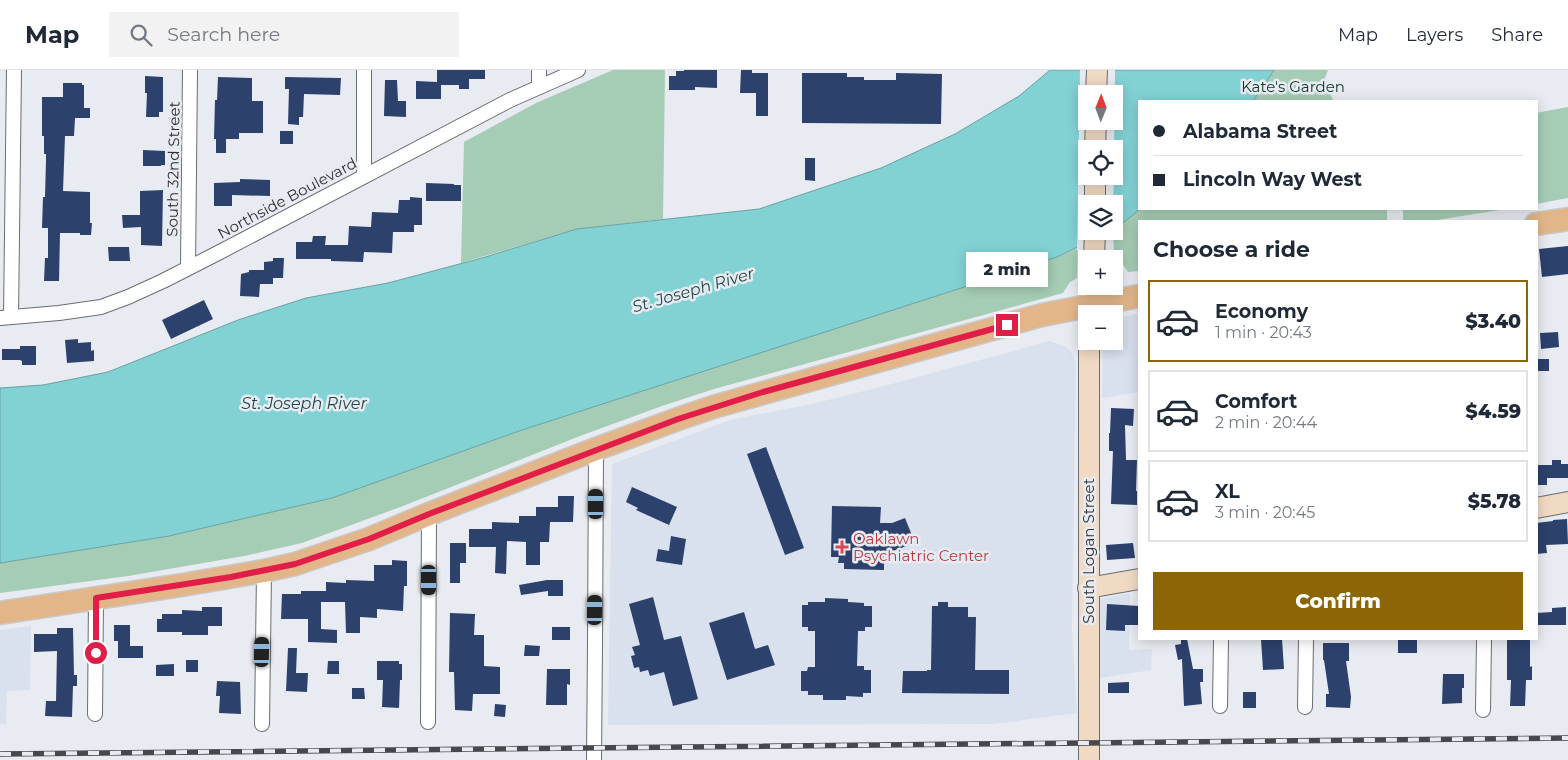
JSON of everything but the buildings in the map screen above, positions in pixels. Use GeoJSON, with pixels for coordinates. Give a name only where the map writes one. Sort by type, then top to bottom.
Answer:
{"type":"FeatureCollection","features":[{"type":"Feature","properties":{"kind":"main road"},"geometry":{"type":"LineString","coordinates":[[1538,224],[1568,219]]}},
{"type":"Feature","properties":{"kind":"main road"},"geometry":{"type":"LineString","coordinates":[[0,613],[264,571],[326,554],[678,419],[729,402],[1092,301],[1138,296]]}},
{"type":"Feature","properties":{"kind":"street"},"geometry":{"type":"LineString","coordinates":[[5,317],[14,70]]}},
{"type":"Feature","properties":{"kind":"street","name":"South 32nd Street"},"geometry":{"type":"LineString","coordinates":[[188,268],[190,70]]}},
{"type":"Feature","properties":{"kind":"street"},"geometry":{"type":"LineString","coordinates":[[364,70],[364,176]]}},
{"type":"Feature","properties":{"kind":"street"},"geometry":{"type":"LineString","coordinates":[[538,87],[539,70]]}},
{"type":"Feature","properties":{"kind":"street","name":"Northside Boulevard"},"geometry":{"type":"LineString","coordinates":[[5,317],[59,313],[101,307],[128,297],[163,281],[510,100],[578,70]]}},
{"type":"Feature","properties":{"kind":"street"},"geometry":{"type":"LineString","coordinates":[[1096,85],[1097,70]]}},
{"type":"Feature","properties":{"kind":"street","name":"South Logan Street"},"geometry":{"type":"LineString","coordinates":[[1089,350],[1089,760]]}},
{"type":"Feature","properties":{"kind":"street"},"geometry":{"type":"LineString","coordinates":[[594,760],[596,450]]}},
{"type":"Feature","properties":{"kind":"street"},"geometry":{"type":"LineString","coordinates":[[1538,508],[1568,502]]}},
{"type":"Feature","properties":{"kind":"street"},"geometry":{"type":"LineString","coordinates":[[428,722],[429,514]]}},
{"type":"Feature","properties":{"kind":"street"},"geometry":{"type":"LineString","coordinates":[[262,724],[264,571]]}},
{"type":"Feature","properties":{"kind":"street"},"geometry":{"type":"LineString","coordinates":[[1088,588],[1138,579]]}},
{"type":"Feature","properties":{"kind":"street"},"geometry":{"type":"LineString","coordinates":[[95,714],[96,598]]}},
{"type":"Feature","properties":{"kind":"street"},"geometry":{"type":"LineString","coordinates":[[1220,640],[1220,706]]}},
{"type":"Feature","properties":{"kind":"street"},"geometry":{"type":"LineString","coordinates":[[1305,707],[1306,640]]}},
{"type":"Feature","properties":{"kind":"street"},"geometry":{"type":"LineString","coordinates":[[1482,710],[1484,640]]}},
{"type":"Feature","properties":{"kind":"shaded area"},"geometry":{"type":"Polygon","coordinates":[[[1138,313],[1138,392],[1102,398],[1103,350],[1123,350],[1123,318],[1138,313]]]}},
{"type":"Feature","properties":{"kind":"shaded area","name":"Oaklawn Psychiatric Center"},"geometry":{"type":"Polygon","coordinates":[[[1050,341],[1066,347],[1072,352],[1076,363],[1072,629],[1077,713],[992,724],[608,725],[612,464],[730,420],[812,404],[1050,341]]]}},
{"type":"Feature","properties":{"kind":"shaded area"},"geometry":{"type":"Polygon","coordinates":[[[1130,593],[1129,650],[1152,649],[1151,670],[1100,678],[1100,599],[1130,593]]]}},
{"type":"Feature","properties":{"kind":"shaded area"},"geometry":{"type":"Polygon","coordinates":[[[31,626],[30,690],[7,691],[6,724],[0,724],[0,630],[31,626]]]}},
{"type":"Feature","properties":{"kind":"green space"},"geometry":{"type":"Polygon","coordinates":[[[613,70],[665,70],[663,219],[577,229],[461,263],[464,142],[536,103],[613,70]]]}},
{"type":"Feature","properties":{"kind":"green space","name":"Kate's Garden"},"geometry":{"type":"Polygon","coordinates":[[[1274,70],[1328,70],[1325,78],[1333,100],[1254,100],[1274,70]]]}},
{"type":"Feature","properties":{"kind":"green space"},"geometry":{"type":"Polygon","coordinates":[[[1568,107],[1568,198],[1538,204],[1538,113],[1568,107]]]}},
{"type":"Feature","properties":{"kind":"green space"},"geometry":{"type":"Polygon","coordinates":[[[1139,210],[1387,210],[1387,220],[1138,220],[1138,271],[1128,272],[1123,264],[1123,250],[1114,250],[1113,240],[1123,240],[1123,223],[1139,210]]]}},
{"type":"Feature","properties":{"kind":"green space"},"geometry":{"type":"Polygon","coordinates":[[[1403,210],[1500,210],[1437,220],[1403,220],[1403,210]]]}},
{"type":"Feature","properties":{"kind":"green space"},"geometry":{"type":"Polygon","coordinates":[[[1078,248],[1077,278],[1070,282],[1063,293],[714,389],[662,406],[302,543],[244,556],[128,576],[0,593],[0,563],[169,536],[332,498],[519,431],[1057,257],[1078,248]]]}},
{"type":"Feature","properties":{"kind":"water","name":"St. Joseph River"},"geometry":{"type":"Polygon","coordinates":[[[1050,70],[1274,70],[1254,100],[1138,100],[1139,210],[1123,223],[1123,195],[1078,195],[1078,240],[1086,240],[1086,243],[1057,257],[519,431],[332,498],[169,536],[0,563],[0,388],[43,385],[108,372],[238,320],[306,298],[388,283],[482,258],[577,229],[759,209],[881,168],[955,134],[1019,96],[1050,70]]]}},
{"type":"Feature","properties":{"kind":"pier"},"geometry":{"type":"Polygon","coordinates":[[[1080,70],[1115,70],[1115,85],[1080,85],[1080,70]]]}},
{"type":"Feature","properties":{"kind":"pier"},"geometry":{"type":"Polygon","coordinates":[[[1079,130],[1114,130],[1114,140],[1079,140],[1079,130]]]}},
{"type":"Feature","properties":{"kind":"pier"},"geometry":{"type":"Polygon","coordinates":[[[1078,185],[1114,185],[1113,195],[1078,195],[1078,240],[1100,240],[1077,251],[1078,185]]]}},
{"type":"Feature","properties":{"kind":"railway"},"geometry":{"type":"LineString","coordinates":[[0,754],[1568,738]]}},
{"type":"Feature","properties":{"kind":"place","name":"Oaklawn Psychiatric Center"},"geometry":{"type":"Point","coordinates":[842,547]}},
{"type":"Feature","properties":{"kind":"route"},"geometry":{"type":"LineString","coordinates":[[96,653],[96,598],[231,577],[295,564],[369,539],[429,514],[713,407],[1007,325]]}}]}
